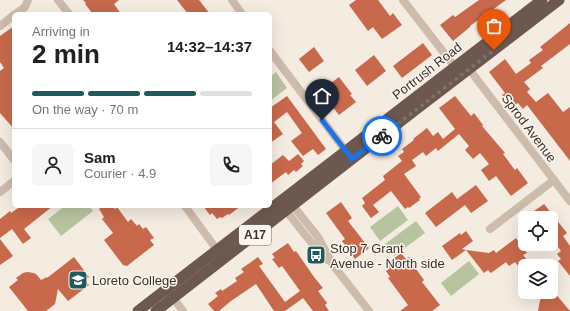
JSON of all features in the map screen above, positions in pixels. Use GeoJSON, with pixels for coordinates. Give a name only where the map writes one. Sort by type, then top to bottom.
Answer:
{"type":"FeatureCollection","features":[{"type":"Feature","properties":{"kind":"highway","name":"Portrush Road"},"geometry":{"type":"LineString","coordinates":[[138,311],[170,294],[349,155],[455,67],[539,4],[559,0]]}},
{"type":"Feature","properties":{"kind":"highway","name":"Portrush Road"},"geometry":{"type":"LineString","coordinates":[[349,155],[469,69],[539,4]]}},
{"type":"Feature","properties":{"kind":"highway","name":"Portrush Road"},"geometry":{"type":"LineString","coordinates":[[156,311],[170,294]]}},
{"type":"Feature","properties":{"kind":"street"},"geometry":{"type":"LineString","coordinates":[[19,12],[25,7],[28,0]]}},
{"type":"Feature","properties":{"kind":"street"},"geometry":{"type":"LineString","coordinates":[[58,0],[67,12]]}},
{"type":"Feature","properties":{"kind":"street"},"geometry":{"type":"LineString","coordinates":[[232,0],[241,12]]}},
{"type":"Feature","properties":{"kind":"street"},"geometry":{"type":"LineString","coordinates":[[403,0],[455,67]]}},
{"type":"Feature","properties":{"kind":"street"},"geometry":{"type":"LineString","coordinates":[[0,26],[12,17]]}},
{"type":"Feature","properties":{"kind":"street"},"geometry":{"type":"LineString","coordinates":[[272,54],[349,155]]}},
{"type":"Feature","properties":{"kind":"street","name":"Sprod Avenue"},"geometry":{"type":"LineString","coordinates":[[469,69],[570,201]]}},
{"type":"Feature","properties":{"kind":"street"},"geometry":{"type":"LineString","coordinates":[[0,142],[12,157]]}},
{"type":"Feature","properties":{"kind":"street"},"geometry":{"type":"LineString","coordinates":[[490,229],[554,180]]}},
{"type":"Feature","properties":{"kind":"street"},"geometry":{"type":"LineString","coordinates":[[0,192],[12,183]]}},
{"type":"Feature","properties":{"kind":"street"},"geometry":{"type":"LineString","coordinates":[[286,204],[318,237],[333,265],[369,311]]}},
{"type":"Feature","properties":{"kind":"street"},"geometry":{"type":"LineString","coordinates":[[186,208],[220,254]]}},
{"type":"Feature","properties":{"kind":"street"},"geometry":{"type":"LineString","coordinates":[[170,294],[183,311]]}},
{"type":"Feature","properties":{"kind":"green space"},"geometry":{"type":"Polygon","coordinates":[[[276,72],[287,88],[272,99],[272,75],[276,72]]]}},
{"type":"Feature","properties":{"kind":"green space"},"geometry":{"type":"Polygon","coordinates":[[[398,206],[408,220],[380,241],[370,227],[398,206]]]}},
{"type":"Feature","properties":{"kind":"green space"},"geometry":{"type":"Polygon","coordinates":[[[62,208],[91,208],[93,211],[61,236],[48,219],[62,208]]]}},
{"type":"Feature","properties":{"kind":"green space"},"geometry":{"type":"Polygon","coordinates":[[[416,221],[425,233],[394,256],[385,244],[416,221]]]}},
{"type":"Feature","properties":{"kind":"green space"},"geometry":{"type":"Polygon","coordinates":[[[469,261],[479,274],[451,296],[441,283],[469,261]]]}},
{"type":"Feature","properties":{"kind":"building"},"geometry":{"type":"Polygon","coordinates":[[[83,0],[119,0],[114,4],[120,12],[91,12],[85,4],[86,3],[83,0]]]}},
{"type":"Feature","properties":{"kind":"building"},"geometry":{"type":"Polygon","coordinates":[[[177,0],[199,0],[208,12],[186,12],[177,0]]]}},
{"type":"Feature","properties":{"kind":"building"},"geometry":{"type":"Polygon","coordinates":[[[356,0],[378,0],[390,16],[393,13],[402,25],[382,39],[373,27],[368,31],[349,5],[356,0]]]}},
{"type":"Feature","properties":{"kind":"building"},"geometry":{"type":"Polygon","coordinates":[[[479,0],[506,0],[470,26],[453,41],[440,25],[453,15],[455,17],[479,0]]]}},
{"type":"Feature","properties":{"kind":"building"},"geometry":{"type":"Polygon","coordinates":[[[570,23],[570,44],[541,66],[543,68],[524,82],[530,89],[527,92],[536,102],[548,93],[563,112],[570,107],[570,161],[527,105],[523,109],[518,103],[512,107],[502,95],[505,93],[489,72],[505,59],[516,74],[531,63],[529,60],[543,50],[540,47],[570,23]]]}},
{"type":"Feature","properties":{"kind":"building"},"geometry":{"type":"Polygon","coordinates":[[[12,27],[12,127],[0,113],[0,71],[4,68],[0,62],[0,36],[12,27]]]}},
{"type":"Feature","properties":{"kind":"building"},"geometry":{"type":"Polygon","coordinates":[[[423,43],[432,55],[402,78],[393,66],[423,43]]]}},
{"type":"Feature","properties":{"kind":"building"},"geometry":{"type":"Polygon","coordinates":[[[314,47],[324,61],[309,72],[299,59],[314,47]]]}},
{"type":"Feature","properties":{"kind":"building"},"geometry":{"type":"Polygon","coordinates":[[[374,55],[386,71],[367,86],[355,70],[374,55]]]}},
{"type":"Feature","properties":{"kind":"building"},"geometry":{"type":"Polygon","coordinates":[[[339,77],[356,102],[339,115],[321,92],[319,94],[314,88],[320,83],[324,88],[339,77]]]}},
{"type":"Feature","properties":{"kind":"building"},"geometry":{"type":"Polygon","coordinates":[[[287,96],[326,149],[318,155],[313,149],[303,156],[291,141],[302,133],[287,112],[274,122],[283,134],[272,142],[272,107],[287,96]]]}},
{"type":"Feature","properties":{"kind":"building"},"geometry":{"type":"Polygon","coordinates":[[[455,96],[471,116],[474,113],[483,125],[482,126],[505,153],[503,154],[515,170],[517,168],[528,183],[511,196],[496,176],[489,181],[481,170],[489,164],[480,153],[473,159],[465,150],[469,146],[459,134],[438,151],[436,148],[426,156],[423,152],[412,160],[416,166],[404,174],[421,197],[419,199],[420,200],[409,208],[408,207],[405,209],[391,191],[373,205],[379,212],[371,218],[362,206],[365,203],[362,198],[385,180],[383,176],[402,161],[398,156],[404,152],[402,149],[427,128],[433,136],[438,132],[443,139],[455,129],[439,108],[455,96]]]}},
{"type":"Feature","properties":{"kind":"building"},"geometry":{"type":"Polygon","coordinates":[[[298,154],[304,161],[301,164],[303,166],[296,172],[294,170],[288,175],[286,172],[272,182],[272,163],[283,155],[289,161],[298,154]]]}},
{"type":"Feature","properties":{"kind":"building"},"geometry":{"type":"Polygon","coordinates":[[[476,185],[488,201],[471,213],[465,205],[436,227],[425,213],[452,192],[457,199],[476,185]]]}},
{"type":"Feature","properties":{"kind":"building"},"geometry":{"type":"Polygon","coordinates":[[[341,202],[352,218],[348,221],[369,248],[355,259],[342,241],[345,239],[326,213],[341,202]]]}},
{"type":"Feature","properties":{"kind":"building"},"geometry":{"type":"Polygon","coordinates":[[[544,204],[550,211],[534,211],[544,204]]]}},
{"type":"Feature","properties":{"kind":"building"},"geometry":{"type":"Polygon","coordinates":[[[18,208],[50,208],[24,229],[31,238],[23,244],[12,229],[0,238],[0,219],[10,211],[11,213],[18,208]]]}},
{"type":"Feature","properties":{"kind":"building"},"geometry":{"type":"Polygon","coordinates":[[[118,208],[128,222],[131,219],[137,226],[139,224],[143,229],[146,227],[154,238],[150,240],[154,245],[127,266],[123,265],[104,240],[113,233],[102,219],[104,217],[99,209],[118,208]]]}},
{"type":"Feature","properties":{"kind":"building"},"geometry":{"type":"Polygon","coordinates":[[[205,208],[238,208],[222,218],[220,217],[217,219],[212,213],[210,215],[205,208]]]}},
{"type":"Feature","properties":{"kind":"building"},"geometry":{"type":"Polygon","coordinates":[[[558,222],[567,233],[563,236],[570,246],[570,276],[558,261],[561,259],[557,254],[561,251],[558,247],[558,222]]]}},
{"type":"Feature","properties":{"kind":"building"},"geometry":{"type":"Polygon","coordinates":[[[466,231],[473,241],[462,249],[466,250],[452,260],[442,246],[460,233],[461,235],[466,231]]]}},
{"type":"Feature","properties":{"kind":"building"},"geometry":{"type":"Polygon","coordinates":[[[516,238],[518,241],[518,251],[526,251],[527,253],[523,255],[526,259],[518,259],[518,266],[515,262],[509,266],[506,262],[491,273],[488,270],[484,273],[466,250],[489,253],[494,250],[496,253],[516,238]]]}},
{"type":"Feature","properties":{"kind":"building"},"geometry":{"type":"Polygon","coordinates":[[[0,239],[13,256],[0,265],[0,239]]]}},
{"type":"Feature","properties":{"kind":"building"},"geometry":{"type":"Polygon","coordinates":[[[288,243],[294,252],[296,251],[323,288],[318,291],[327,303],[325,305],[329,311],[313,311],[303,298],[285,311],[274,311],[256,284],[219,311],[214,311],[208,304],[218,296],[215,293],[221,289],[222,291],[237,281],[235,278],[244,272],[241,269],[258,257],[263,264],[259,266],[285,302],[300,291],[282,266],[279,268],[272,259],[275,258],[272,254],[288,243]]]}},
{"type":"Feature","properties":{"kind":"building"},"geometry":{"type":"Polygon","coordinates":[[[401,253],[406,259],[409,257],[417,267],[416,269],[424,280],[422,282],[440,305],[432,311],[400,311],[408,305],[388,278],[390,277],[386,271],[390,268],[387,264],[401,253]]]}},
{"type":"Feature","properties":{"kind":"building"},"geometry":{"type":"Polygon","coordinates":[[[74,257],[89,277],[85,280],[89,285],[68,301],[58,289],[55,304],[46,311],[28,311],[9,287],[18,280],[16,278],[27,272],[34,273],[41,280],[47,278],[74,257]]]}},
{"type":"Feature","properties":{"kind":"building"},"geometry":{"type":"Polygon","coordinates":[[[558,297],[570,311],[538,311],[540,300],[558,299],[558,297]]]}},
{"type":"Feature","properties":{"kind":"way so far"},"geometry":{"type":"LineString","coordinates":[[382,136],[494,50]]}},
{"type":"Feature","properties":{"kind":"place","name":"Stop 7 Grant Avenue - North side"},"geometry":{"type":"Point","coordinates":[316,255]}},
{"type":"Feature","properties":{"kind":"place","name":"Loreto College"},"geometry":{"type":"Point","coordinates":[78,280]}},
{"type":"Feature","properties":{"kind":"route"},"geometry":{"type":"LineString","coordinates":[[322,120],[352,159],[382,136]]}}]}
